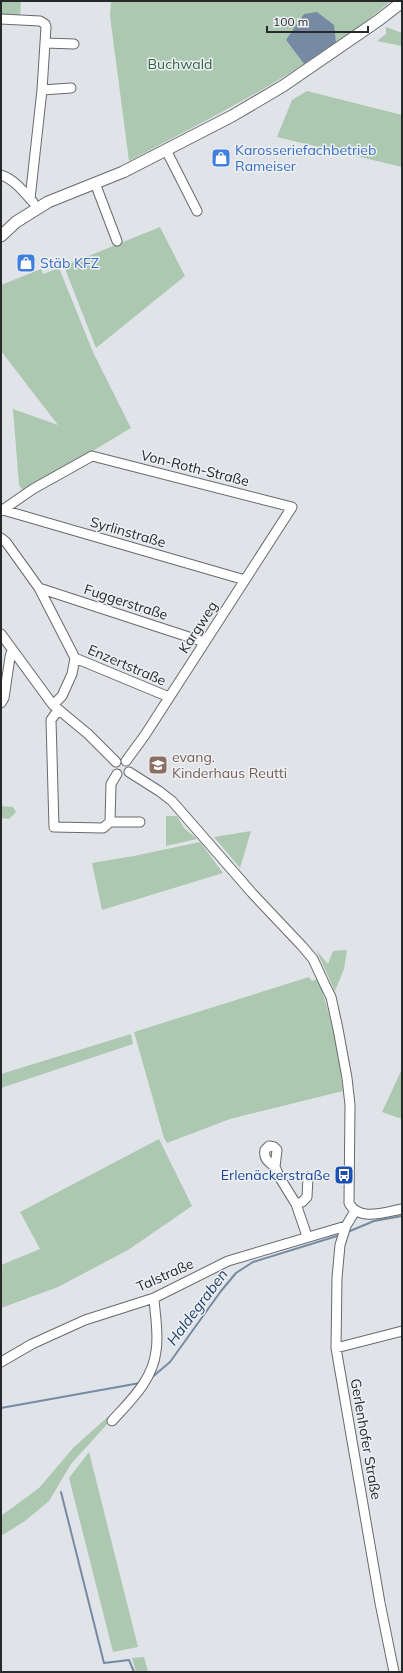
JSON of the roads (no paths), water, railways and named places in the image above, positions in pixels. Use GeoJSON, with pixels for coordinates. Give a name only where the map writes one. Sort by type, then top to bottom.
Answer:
{"type":"FeatureCollection","features":[{"type":"Feature","properties":{"kind":"main road"},"geometry":{"type":"LineString","coordinates":[[1,236],[16,222],[48,202],[123,172],[232,116],[283,86],[382,18],[402,2]]}},
{"type":"Feature","properties":{"kind":"street"},"geometry":{"type":"LineString","coordinates":[[1,19],[42,21],[46,27],[42,90],[30,199]]}},
{"type":"Feature","properties":{"kind":"street"},"geometry":{"type":"LineString","coordinates":[[46,43],[74,44]]}},
{"type":"Feature","properties":{"kind":"street"},"geometry":{"type":"LineString","coordinates":[[42,90],[71,88]]}},
{"type":"Feature","properties":{"kind":"street"},"geometry":{"type":"LineString","coordinates":[[166,150],[197,211]]}},
{"type":"Feature","properties":{"kind":"street"},"geometry":{"type":"LineString","coordinates":[[1,175],[9,178],[38,208]]}},
{"type":"Feature","properties":{"kind":"street"},"geometry":{"type":"LineString","coordinates":[[95,183],[117,241]]}},
{"type":"Feature","properties":{"kind":"street","name":"Von-Roth-Straße"},"geometry":{"type":"LineString","coordinates":[[2,511],[33,489],[92,456],[292,507]]}},
{"type":"Feature","properties":{"kind":"street","name":"Kargweg"},"geometry":{"type":"LineString","coordinates":[[126,761],[292,507]]}},
{"type":"Feature","properties":{"kind":"street","name":"Syrlinstraße"},"geometry":{"type":"LineString","coordinates":[[2,511],[245,580]]}},
{"type":"Feature","properties":{"kind":"street"},"geometry":{"type":"LineString","coordinates":[[1,538],[7,542],[39,588],[75,658],[72,674],[55,708],[52,720],[54,827],[103,828],[110,822],[140,822]]}},
{"type":"Feature","properties":{"kind":"street","name":"Fuggerstraße"},"geometry":{"type":"LineString","coordinates":[[39,588],[204,642]]}},
{"type":"Feature","properties":{"kind":"street"},"geometry":{"type":"LineString","coordinates":[[1,634],[55,708],[88,734],[116,762]]}},
{"type":"Feature","properties":{"kind":"street"},"geometry":{"type":"LineString","coordinates":[[1,704],[4,698],[12,649]]}},
{"type":"Feature","properties":{"kind":"street","name":"Enzertstraße"},"geometry":{"type":"LineString","coordinates":[[75,658],[169,697]]}},
{"type":"Feature","properties":{"kind":"street"},"geometry":{"type":"LineString","coordinates":[[116,762],[121,760],[126,761],[129,764],[129,772]]}},
{"type":"Feature","properties":{"kind":"street"},"geometry":{"type":"LineString","coordinates":[[116,762],[114,770],[117,774]]}},
{"type":"Feature","properties":{"kind":"street"},"geometry":{"type":"LineString","coordinates":[[117,774],[124,775],[129,772]]}},
{"type":"Feature","properties":{"kind":"street"},"geometry":{"type":"LineString","coordinates":[[129,772],[159,790],[172,801],[206,838],[252,893],[313,959],[331,997],[347,1078],[350,1105],[349,1203],[355,1211],[366,1215],[402,1209]]}},
{"type":"Feature","properties":{"kind":"street"},"geometry":{"type":"LineString","coordinates":[[110,822],[111,784],[117,774]]}},
{"type":"Feature","properties":{"kind":"street"},"geometry":{"type":"LineString","coordinates":[[276,1167],[280,1178],[296,1204],[307,1236]]}},
{"type":"Feature","properties":{"kind":"street"},"geometry":{"type":"LineString","coordinates":[[296,1204],[302,1202],[307,1197],[308,1177]]}},
{"type":"Feature","properties":{"kind":"street","name":"Gerlenhofer Straße"},"geometry":{"type":"LineString","coordinates":[[355,1211],[346,1226],[340,1245],[337,1278],[336,1348],[379,1596],[394,1672]]}},
{"type":"Feature","properties":{"kind":"street","name":"Talstraße"},"geometry":{"type":"LineString","coordinates":[[1,1362],[32,1344],[85,1320],[154,1298],[228,1261],[307,1236],[346,1226]]}},
{"type":"Feature","properties":{"kind":"street"},"geometry":{"type":"LineString","coordinates":[[112,1421],[141,1389],[153,1364],[156,1351],[157,1331],[154,1298]]}},
{"type":"Feature","properties":{"kind":"street"},"geometry":{"type":"LineString","coordinates":[[336,1348],[402,1331]]}},
{"type":"Feature","properties":{"kind":"water"},"geometry":{"type":"Polygon","coordinates":[[[317,12],[334,25],[336,42],[304,64],[286,40],[304,14],[317,12]]]}},
{"type":"Feature","properties":{"kind":"waterway","name":"Haldegraben"},"geometry":{"type":"LineString","coordinates":[[350,1231],[374,1221],[402,1216]]}},
{"type":"Feature","properties":{"kind":"waterway","name":"Haldegraben"},"geometry":{"type":"LineString","coordinates":[[150,1379],[170,1362],[221,1291],[236,1273],[253,1262],[337,1236]]}},
{"type":"Feature","properties":{"kind":"waterway","name":"Haldegraben"},"geometry":{"type":"LineString","coordinates":[[1,1408],[140,1383]]}},
{"type":"Feature","properties":{"kind":"waterway"},"geometry":{"type":"LineString","coordinates":[[61,1492],[104,1663],[129,1660],[134,1672]]}},
{"type":"Feature","properties":{"kind":"place","name":"Karosseriefachbetrieb Rameiser"},"geometry":{"type":"Point","coordinates":[221,158]}},
{"type":"Feature","properties":{"kind":"place","name":"Stäb KFZ"},"geometry":{"type":"Point","coordinates":[26,263]}},
{"type":"Feature","properties":{"kind":"place","name":"evang. Kinderhaus Reutti"},"geometry":{"type":"Point","coordinates":[158,765]}},
{"type":"Feature","properties":{"kind":"place","name":"Erlenäckerstraße"},"geometry":{"type":"Point","coordinates":[344,1175]}},
{"type":"Feature","properties":{"kind":"park label","name":"Buchwald"},"geometry":{"type":"Point","coordinates":[180,64]}}]}
